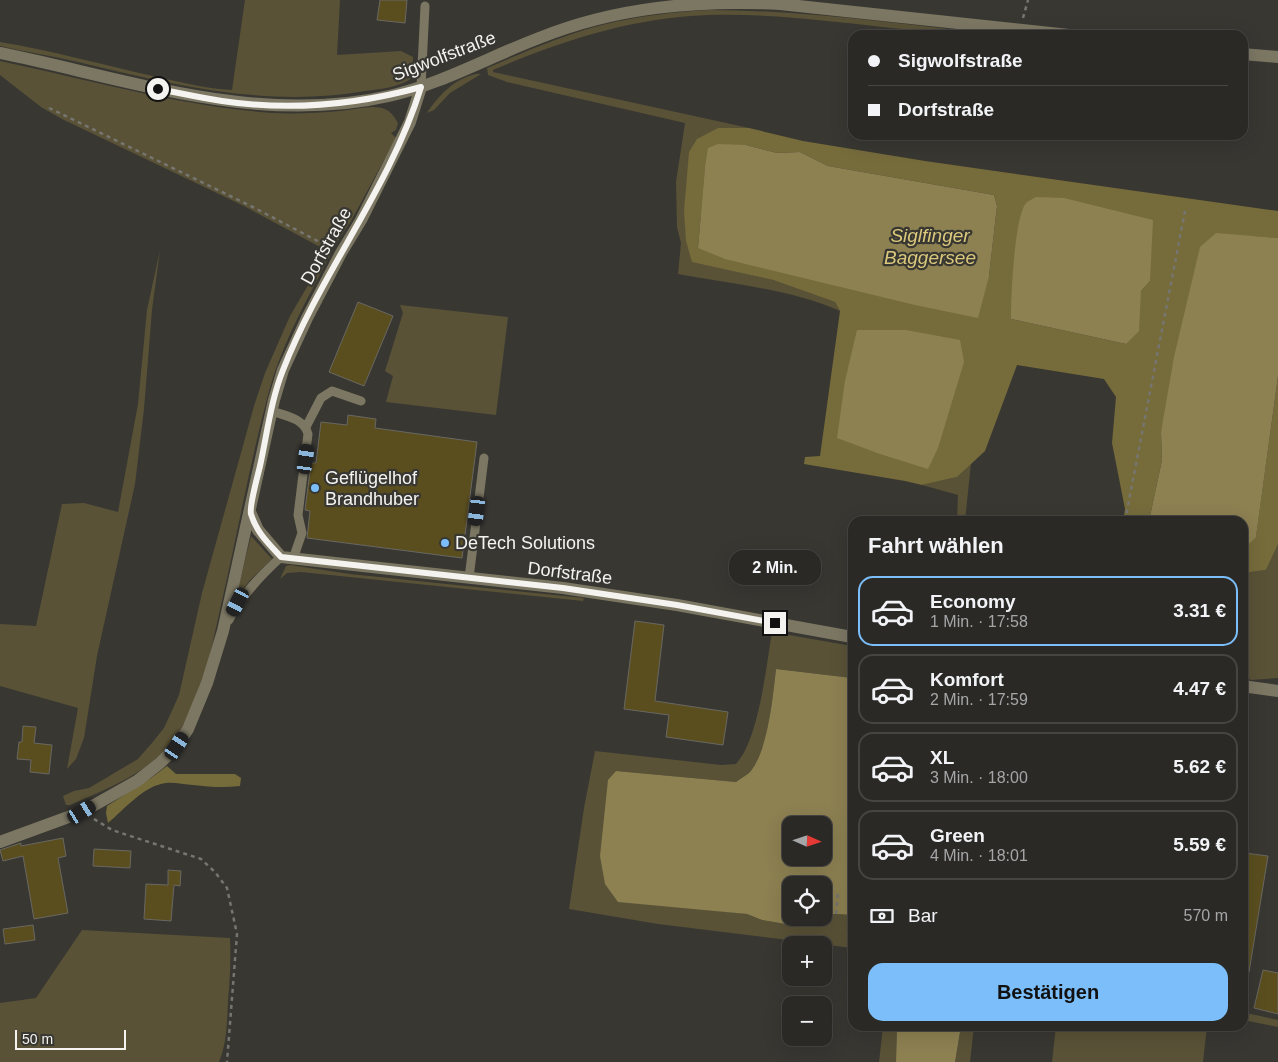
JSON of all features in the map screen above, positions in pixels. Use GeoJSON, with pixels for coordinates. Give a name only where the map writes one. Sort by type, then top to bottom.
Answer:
{"type":"FeatureCollection","features":[{"type":"Feature","properties":{"kind":"street","name":"Sigwolfstraße"},"geometry":{"type":"LineString","coordinates":[[0,53],[56,64],[142,86],[224,102],[296,106],[346,103],[388,96],[421,87],[573,25],[620,12],[708,2],[780,4],[1020,30]]}},
{"type":"Feature","properties":{"kind":"street"},"geometry":{"type":"LineString","coordinates":[[1248,55],[1278,58]]}},
{"type":"Feature","properties":{"kind":"street","name":"Dorfstraße"},"geometry":{"type":"LineString","coordinates":[[0,842],[82,812],[136,781],[160,763],[177,746],[188,729],[207,683],[223,631],[272,411],[283,370],[311,310],[361,220],[410,122],[421,87]]}},
{"type":"Feature","properties":{"kind":"street"},"geometry":{"type":"LineString","coordinates":[[250,512],[258,530],[287,558]]}},
{"type":"Feature","properties":{"kind":"street","name":"Dorfstraße"},"geometry":{"type":"LineString","coordinates":[[287,558],[563,588],[677,605],[848,636]]}},
{"type":"Feature","properties":{"kind":"street"},"geometry":{"type":"LineString","coordinates":[[1248,687],[1278,691]]}},
{"type":"Feature","properties":{"kind":"lane"},"geometry":{"type":"LineString","coordinates":[[421,87],[425,6]]}},
{"type":"Feature","properties":{"kind":"lane"},"geometry":{"type":"LineString","coordinates":[[306,427],[321,398],[332,392],[361,401]]}},
{"type":"Feature","properties":{"kind":"lane"},"geometry":{"type":"LineString","coordinates":[[272,411],[302,422],[306,427],[308,440],[298,515],[302,533],[287,558]]}},
{"type":"Feature","properties":{"kind":"lane"},"geometry":{"type":"LineString","coordinates":[[469,578],[484,458]]}},
{"type":"Feature","properties":{"kind":"lane","name":"Dorfstraße"},"geometry":{"type":"LineString","coordinates":[[223,631],[238,602],[253,584],[287,558]]}},
{"type":"Feature","properties":{"kind":"path"},"geometry":{"type":"LineString","coordinates":[[1020,30],[1028,0]]}},
{"type":"Feature","properties":{"kind":"path"},"geometry":{"type":"LineString","coordinates":[[49,108],[249,205],[341,253]]}},
{"type":"Feature","properties":{"kind":"path"},"geometry":{"type":"LineString","coordinates":[[1125,516],[1185,211]]}},
{"type":"Feature","properties":{"kind":"path"},"geometry":{"type":"LineString","coordinates":[[82,812],[112,830],[201,859],[215,872],[226,888],[236,934],[227,1062]]}},
{"type":"Feature","properties":{"kind":"path"},"geometry":{"type":"LineString","coordinates":[[836,914],[838,892]]}},
{"type":"Feature","properties":{"kind":"shaded area"},"geometry":{"type":"Polygon","coordinates":[[[245,0],[340,0],[337,55],[401,51],[413,57],[412,78],[402,84],[390,87],[329,96],[257,95],[185,86],[0,46],[0,42],[194,85],[232,90],[245,0]]]}},
{"type":"Feature","properties":{"kind":"shaded area"},"geometry":{"type":"Polygon","coordinates":[[[709,10],[782,12],[957,30],[919,30],[745,15],[680,17],[598,32],[546,49],[493,70],[493,72],[749,128],[718,128],[692,261],[773,280],[835,302],[840,311],[781,292],[678,274],[681,243],[677,227],[676,182],[685,123],[507,82],[488,75],[487,68],[572,34],[615,22],[669,13],[709,10]]]}},
{"type":"Feature","properties":{"kind":"shaded area"},"geometry":{"type":"Polygon","coordinates":[[[0,61],[135,92],[237,110],[298,113],[332,112],[377,107],[390,112],[398,123],[396,130],[391,133],[396,138],[351,221],[337,242],[329,240],[326,244],[331,254],[294,325],[272,380],[209,657],[199,692],[192,708],[174,739],[164,751],[140,771],[70,805],[66,805],[63,796],[74,791],[89,788],[138,759],[164,728],[179,695],[202,593],[265,373],[290,316],[325,256],[322,248],[244,206],[62,119],[41,107],[0,75],[0,61]]]}},
{"type":"Feature","properties":{"kind":"shaded area"},"geometry":{"type":"Polygon","coordinates":[[[481,74],[450,93],[434,110],[427,113],[436,100],[454,84],[461,79],[481,74]]]}},
{"type":"Feature","properties":{"kind":"shaded area"},"geometry":{"type":"Polygon","coordinates":[[[718,128],[749,128],[803,141],[925,161],[1278,211],[1278,238],[1216,234],[1161,432],[1162,460],[1150,516],[1124,516],[1125,509],[1112,443],[1116,397],[1104,379],[1017,365],[985,451],[957,477],[922,485],[804,464],[805,457],[820,456],[840,311],[835,302],[773,280],[692,262],[686,241],[684,211],[689,152],[697,139],[718,128]],[[746,145],[705,167],[698,248],[989,276],[997,206],[994,195],[828,166],[800,152],[777,153],[746,145]],[[1150,281],[1011,319],[1126,344],[1141,291],[1150,281]]]}},
{"type":"Feature","properties":{"kind":"shaded area"},"geometry":{"type":"Polygon","coordinates":[[[160,250],[152,310],[144,409],[135,484],[97,656],[84,738],[76,759],[67,769],[78,708],[0,686],[0,624],[36,626],[62,504],[84,503],[118,512],[138,404],[147,310],[160,250]]]}},
{"type":"Feature","properties":{"kind":"shaded area"},"geometry":{"type":"Polygon","coordinates":[[[400,305],[508,317],[496,415],[386,402],[393,376],[385,371],[403,313],[400,305]]]}},
{"type":"Feature","properties":{"kind":"shaded area"},"geometry":{"type":"Polygon","coordinates":[[[1278,376],[1278,544],[1266,570],[1248,572],[1248,545],[1256,536],[1278,376]]]}},
{"type":"Feature","properties":{"kind":"shaded area"},"geometry":{"type":"Polygon","coordinates":[[[971,463],[966,516],[957,516],[958,495],[922,485],[957,477],[971,463]]]}},
{"type":"Feature","properties":{"kind":"shaded area"},"geometry":{"type":"Polygon","coordinates":[[[251,536],[272,559],[250,580],[235,600],[251,536]]]}},
{"type":"Feature","properties":{"kind":"shaded area"},"geometry":{"type":"Polygon","coordinates":[[[1278,543],[1278,678],[1251,680],[1248,678],[1248,572],[1266,570],[1278,543]]]}},
{"type":"Feature","properties":{"kind":"shaded area"},"geometry":{"type":"Polygon","coordinates":[[[286,566],[350,574],[584,598],[583,601],[301,572],[287,573],[280,579],[286,566]]]}},
{"type":"Feature","properties":{"kind":"shaded area"},"geometry":{"type":"Polygon","coordinates":[[[772,632],[848,645],[848,678],[776,669],[768,724],[761,752],[749,773],[736,782],[616,771],[712,910],[747,914],[762,920],[782,923],[782,926],[832,926],[832,914],[848,915],[848,948],[832,946],[832,936],[782,936],[782,939],[658,924],[569,909],[584,808],[595,751],[721,765],[736,764],[744,753],[750,738],[760,702],[772,632]]]}},
{"type":"Feature","properties":{"kind":"shaded area"},"geometry":{"type":"Polygon","coordinates":[[[167,766],[176,774],[235,774],[241,778],[240,786],[217,787],[169,783],[158,785],[142,793],[108,823],[107,806],[167,766]]]}},
{"type":"Feature","properties":{"kind":"shaded area"},"geometry":{"type":"Polygon","coordinates":[[[82,930],[230,938],[226,1032],[219,1062],[0,1062],[0,1003],[36,998],[82,930]]]}},
{"type":"Feature","properties":{"kind":"shaded area"},"geometry":{"type":"Polygon","coordinates":[[[1248,1013],[1278,1020],[1278,1027],[1248,1021],[1248,1013]]]}},
{"type":"Feature","properties":{"kind":"shaded area"},"geometry":{"type":"Polygon","coordinates":[[[882,1031],[897,1031],[896,1062],[879,1062],[882,1031]]]}},
{"type":"Feature","properties":{"kind":"shaded area"},"geometry":{"type":"Polygon","coordinates":[[[960,1031],[973,1031],[970,1062],[955,1062],[960,1031]]]}},
{"type":"Feature","properties":{"kind":"shaded area"},"geometry":{"type":"Polygon","coordinates":[[[1055,1031],[1206,1031],[1203,1062],[1052,1062],[1055,1031]]]}},
{"type":"Feature","properties":{"kind":"water","name":"Siglfinger Baggersee"},"geometry":{"type":"Polygon","coordinates":[[[718,144],[746,145],[777,153],[800,152],[828,166],[994,195],[997,206],[989,276],[978,318],[915,305],[725,259],[698,248],[708,148],[718,144]]]}},
{"type":"Feature","properties":{"kind":"water"},"geometry":{"type":"Polygon","coordinates":[[[1036,197],[1064,198],[1153,220],[1150,281],[1141,291],[1139,331],[1126,344],[1011,319],[1014,259],[1019,225],[1026,203],[1036,197]]]}},
{"type":"Feature","properties":{"kind":"water"},"geometry":{"type":"Polygon","coordinates":[[[1216,233],[1278,238],[1278,376],[1256,537],[1248,545],[1248,516],[1150,516],[1162,460],[1161,432],[1174,357],[1200,247],[1216,233]]]}},
{"type":"Feature","properties":{"kind":"water"},"geometry":{"type":"Polygon","coordinates":[[[857,330],[906,330],[960,340],[964,362],[938,448],[928,469],[837,438],[845,381],[857,330]]]}},
{"type":"Feature","properties":{"kind":"water"},"geometry":{"type":"Polygon","coordinates":[[[776,669],[848,678],[848,915],[832,914],[832,876],[782,876],[782,923],[762,920],[747,914],[618,902],[605,884],[600,856],[608,780],[616,771],[736,782],[749,773],[755,764],[761,752],[768,723],[776,669]]]}},
{"type":"Feature","properties":{"kind":"water"},"geometry":{"type":"Polygon","coordinates":[[[897,1031],[960,1031],[955,1062],[896,1062],[897,1031]]]}},
{"type":"Feature","properties":{"kind":"building"},"geometry":{"type":"Polygon","coordinates":[[[380,0],[407,0],[405,23],[377,20],[380,0]]]}},
{"type":"Feature","properties":{"kind":"building"},"geometry":{"type":"Polygon","coordinates":[[[358,302],[393,316],[364,386],[329,372],[358,302]]]}},
{"type":"Feature","properties":{"kind":"building"},"geometry":{"type":"Polygon","coordinates":[[[348,415],[376,419],[375,428],[477,442],[462,558],[307,538],[310,511],[305,510],[311,463],[316,463],[321,422],[347,425],[348,415]]]}},
{"type":"Feature","properties":{"kind":"building"},"geometry":{"type":"Polygon","coordinates":[[[635,621],[664,625],[655,701],[728,712],[723,745],[666,737],[669,715],[624,709],[635,621]]]}},
{"type":"Feature","properties":{"kind":"building"},"geometry":{"type":"Polygon","coordinates":[[[23,726],[36,727],[34,743],[52,745],[49,774],[30,772],[31,760],[17,759],[19,742],[22,742],[23,726]]]}},
{"type":"Feature","properties":{"kind":"building"},"geometry":{"type":"Polygon","coordinates":[[[63,838],[66,856],[58,858],[68,913],[34,919],[23,856],[3,861],[0,850],[21,843],[21,846],[63,838]]]}},
{"type":"Feature","properties":{"kind":"building"},"geometry":{"type":"Polygon","coordinates":[[[94,849],[131,851],[130,868],[93,866],[94,849]]]}},
{"type":"Feature","properties":{"kind":"building"},"geometry":{"type":"Polygon","coordinates":[[[1248,853],[1268,856],[1248,972],[1248,853]]]}},
{"type":"Feature","properties":{"kind":"building"},"geometry":{"type":"Polygon","coordinates":[[[168,870],[181,871],[180,886],[174,885],[171,921],[144,919],[146,884],[168,885],[168,870]]]}},
{"type":"Feature","properties":{"kind":"building"},"geometry":{"type":"Polygon","coordinates":[[[33,925],[35,940],[5,944],[3,929],[33,925]]]}},
{"type":"Feature","properties":{"kind":"building"},"geometry":{"type":"Polygon","coordinates":[[[1263,970],[1278,973],[1278,1014],[1254,1008],[1263,970]]]}},
{"type":"Feature","properties":{"kind":"place","name":"Geflügelhof Brandhuber"},"geometry":{"type":"Point","coordinates":[315,488]}},
{"type":"Feature","properties":{"kind":"place","name":"DeTech Solutions"},"geometry":{"type":"Point","coordinates":[445,543]}},
{"type":"Feature","properties":{"kind":"route"},"geometry":{"type":"LineString","coordinates":[[158,89],[224,102],[321,106],[388,96],[421,87],[410,122],[361,220],[341,253],[307,318],[283,370],[274,400],[250,512],[258,530],[281,557],[563,588],[677,605],[775,623]]}}]}
